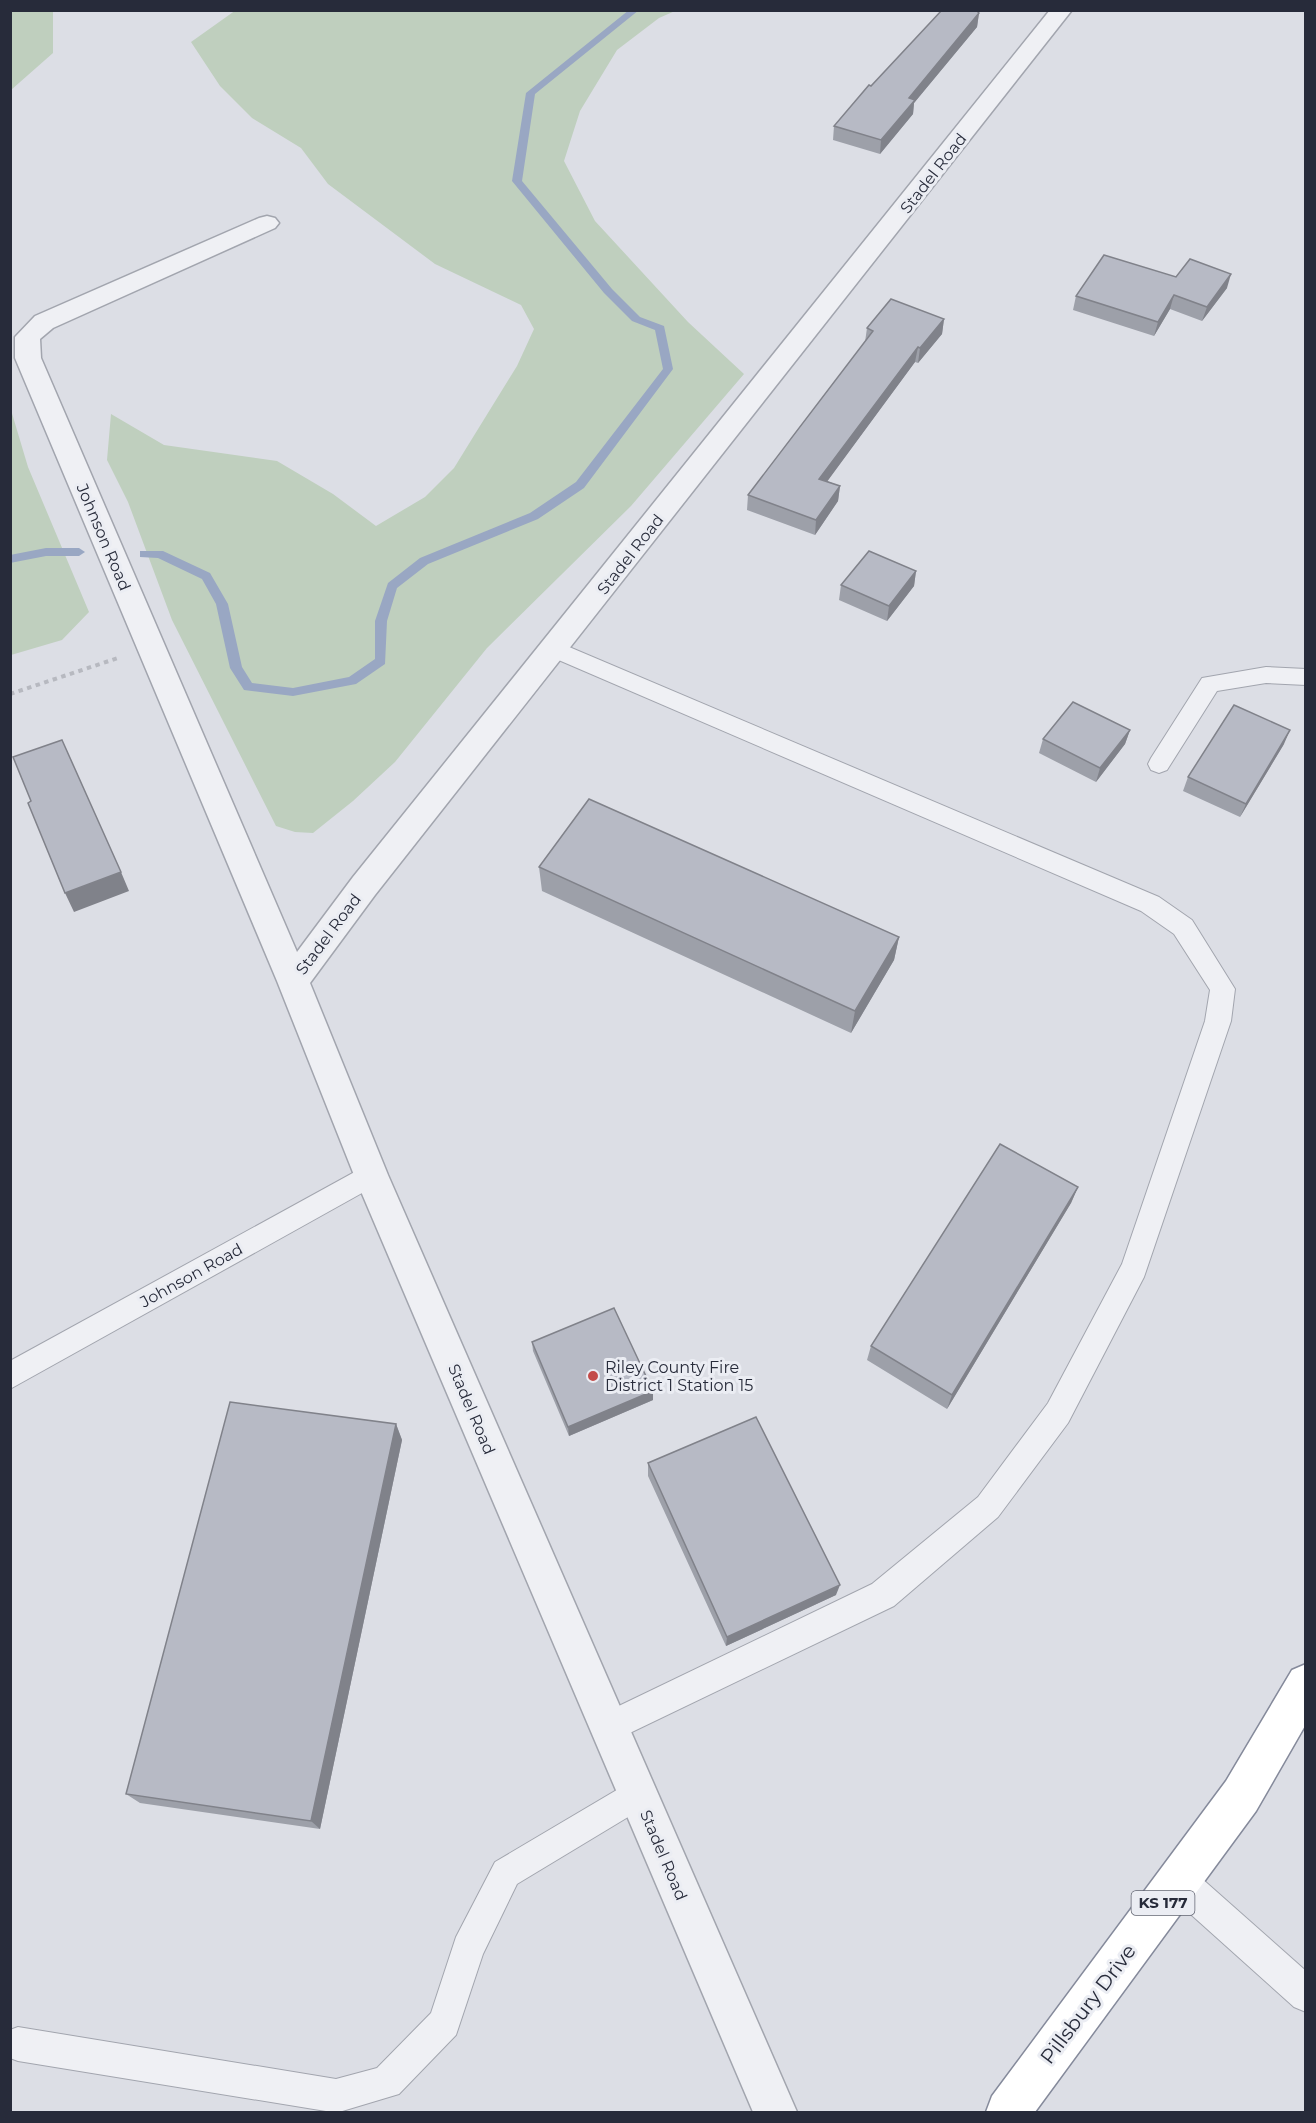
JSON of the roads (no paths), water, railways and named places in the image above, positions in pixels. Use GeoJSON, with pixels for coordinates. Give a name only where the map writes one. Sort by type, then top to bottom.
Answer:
{"type":"FeatureCollection","features":[{"type":"Feature","properties":{"kind":"highway","name":"Pillsbury Drive"},"geometry":{"type":"LineString","coordinates":[[1008,2112],[1241,1796],[1305,1684]]}},
{"type":"Feature","properties":{"kind":"street","name":"Stadel Road"},"geometry":{"type":"LineString","coordinates":[[775,2112],[371,1175],[293,981],[364,886],[1062,10]]}},
{"type":"Feature","properties":{"kind":"street","name":"Johnson Road"},"geometry":{"type":"LineString","coordinates":[[267,223],[45,322],[27,337],[28,358],[293,981]]}},
{"type":"Feature","properties":{"kind":"lane"},"geometry":{"type":"LineString","coordinates":[[555,649],[1150,904],[1183,927],[1224,989],[1218,1021],[1134,1268],[1058,1413],[987,1507],[883,1595],[609,1727]]}},
{"type":"Feature","properties":{"kind":"lane"},"geometry":{"type":"LineString","coordinates":[[1159,764],[1210,684],[1266,675],[1305,677]]}},
{"type":"Feature","properties":{"kind":"lane","name":"Johnson Road"},"geometry":{"type":"LineString","coordinates":[[10,1376],[371,1175]]}},
{"type":"Feature","properties":{"kind":"lane"},"geometry":{"type":"LineString","coordinates":[[18,2044],[336,2096],[387,2082],[444,2023],[468,1950],[506,1873],[637,1794]]}},
{"type":"Feature","properties":{"kind":"lane"},"geometry":{"type":"LineString","coordinates":[[1179,1881],[1288,1977],[1305,1995]]}},
{"type":"Feature","properties":{"kind":"waterway"},"geometry":{"type":"LineString","coordinates":[[144,554],[159,554],[206,576],[222,604],[236,668],[248,687],[293,692],[352,681],[381,661],[381,621],[392,586],[424,561],[534,516],[580,485],[668,369],[660,328],[636,319],[608,291],[517,181],[531,93],[635,10]]}},
{"type":"Feature","properties":{"kind":"waterway"},"geometry":{"type":"LineString","coordinates":[[10,559],[46,552],[79,552]]}},
{"type":"Feature","properties":{"kind":"place","name":"Riley County Fire District 1 Station 15"},"geometry":{"type":"Point","coordinates":[593,1376]}}]}
